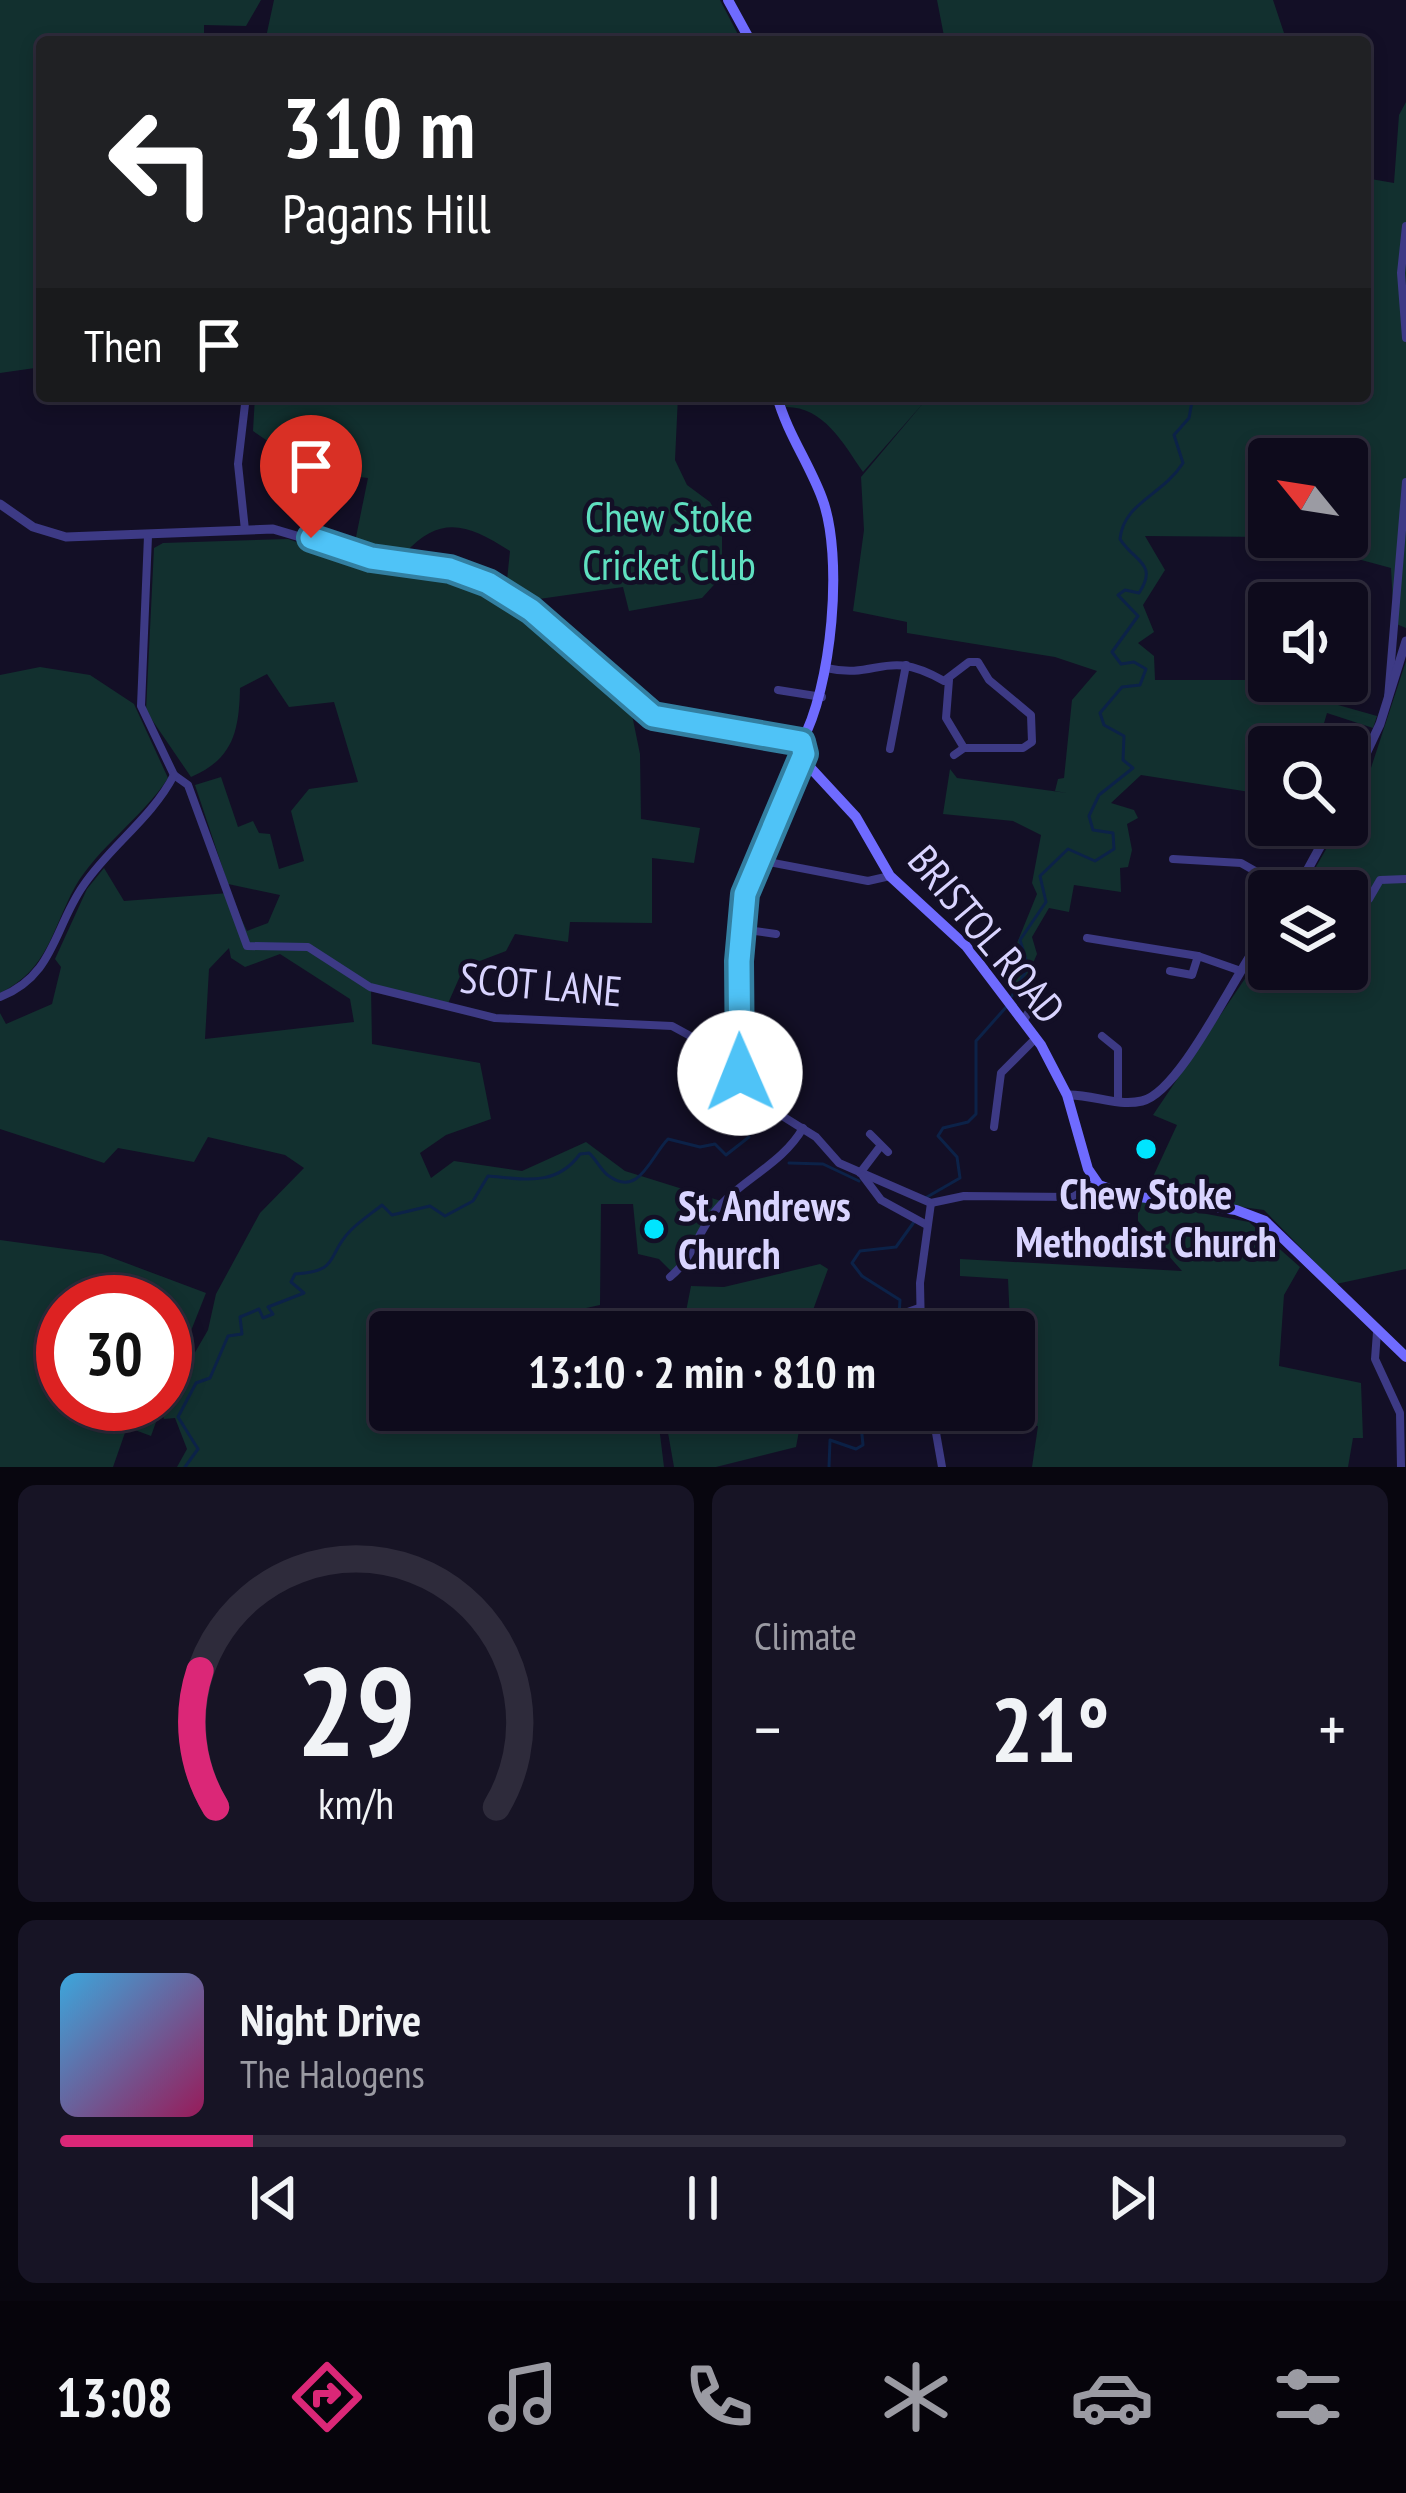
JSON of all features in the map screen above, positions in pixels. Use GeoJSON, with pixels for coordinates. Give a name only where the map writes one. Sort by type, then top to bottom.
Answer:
{"type":"FeatureCollection","features":[{"type":"Feature","properties":{"kind":"main road"},"geometry":{"type":"LineString","coordinates":[[728,0],[748,36]]}},
{"type":"Feature","properties":{"kind":"main road"},"geometry":{"type":"LineString","coordinates":[[780,402],[828,516],[832,626],[822,697],[802,748]]}},
{"type":"Feature","properties":{"kind":"main road","name":"BRISTOL ROAD"},"geometry":{"type":"LineString","coordinates":[[802,748],[856,817],[890,876],[966,946],[1036,1038],[1067,1096],[1096,1183]]}},
{"type":"Feature","properties":{"kind":"main road"},"geometry":{"type":"LineString","coordinates":[[1096,1183],[1125,1196],[1256,1216],[1406,1358]]}},
{"type":"Feature","properties":{"kind":"street"},"geometry":{"type":"LineString","coordinates":[[1406,226],[1401,273],[1406,338]]}},
{"type":"Feature","properties":{"kind":"street"},"geometry":{"type":"LineString","coordinates":[[245,402],[238,464],[245,530]]}},
{"type":"Feature","properties":{"kind":"street"},"geometry":{"type":"LineString","coordinates":[[1388,698],[1406,482]]}},
{"type":"Feature","properties":{"kind":"street"},"geometry":{"type":"LineString","coordinates":[[0,504],[33,526],[66,537],[296,532],[371,558],[472,576],[531,610],[643,711],[802,748],[758,860],[740,929],[738,1062],[755,1099],[803,1128],[839,1162],[927,1201],[964,1196],[1073,1197],[1096,1183]]}},
{"type":"Feature","properties":{"kind":"street"},"geometry":{"type":"LineString","coordinates":[[0,997],[29,982],[46,962],[82,887],[174,775],[141,706],[148,536]]}},
{"type":"Feature","properties":{"kind":"street"},"geometry":{"type":"LineString","coordinates":[[1368,745],[1406,641]]}},
{"type":"Feature","properties":{"kind":"street"},"geometry":{"type":"LineString","coordinates":[[954,755],[964,748],[1028,746],[1033,719],[978,662],[969,662],[949,680],[946,718],[964,748]]}},
{"type":"Feature","properties":{"kind":"street"},"geometry":{"type":"LineString","coordinates":[[826,668],[860,673],[878,664],[906,665],[949,680]]}},
{"type":"Feature","properties":{"kind":"street"},"geometry":{"type":"LineString","coordinates":[[890,749],[906,665]]}},
{"type":"Feature","properties":{"kind":"street"},"geometry":{"type":"LineString","coordinates":[[790,693],[792,682]]}},
{"type":"Feature","properties":{"kind":"street"},"geometry":{"type":"LineString","coordinates":[[778,690],[822,697]]}},
{"type":"Feature","properties":{"kind":"street","name":"SCOT LANE"},"geometry":{"type":"LineString","coordinates":[[174,775],[188,785],[247,946],[308,947],[370,988],[472,1014],[672,1026],[738,1062]]}},
{"type":"Feature","properties":{"kind":"street"},"geometry":{"type":"LineString","coordinates":[[1173,859],[1222,858],[1255,870]]}},
{"type":"Feature","properties":{"kind":"street"},"geometry":{"type":"LineString","coordinates":[[758,860],[868,881],[890,876]]}},
{"type":"Feature","properties":{"kind":"street"},"geometry":{"type":"LineString","coordinates":[[1368,899],[1380,880],[1406,879]]}},
{"type":"Feature","properties":{"kind":"street"},"geometry":{"type":"LineString","coordinates":[[740,929],[776,934]]}},
{"type":"Feature","properties":{"kind":"street"},"geometry":{"type":"LineString","coordinates":[[1087,938],[1198,956],[1238,970]]}},
{"type":"Feature","properties":{"kind":"street"},"geometry":{"type":"LineString","coordinates":[[1170,970],[1192,975],[1198,956]]}},
{"type":"Feature","properties":{"kind":"street"},"geometry":{"type":"LineString","coordinates":[[1067,1096],[1148,1100],[1174,1081],[1248,956]]}},
{"type":"Feature","properties":{"kind":"street"},"geometry":{"type":"LineString","coordinates":[[1024,1021],[1040,992]]}},
{"type":"Feature","properties":{"kind":"street"},"geometry":{"type":"LineString","coordinates":[[1102,1036],[1118,1049],[1118,1102]]}},
{"type":"Feature","properties":{"kind":"street"},"geometry":{"type":"LineString","coordinates":[[994,1127],[1002,1071],[1036,1038]]}},
{"type":"Feature","properties":{"kind":"street"},"geometry":{"type":"LineString","coordinates":[[670,1276],[689,1262],[718,1209],[790,1152],[803,1128]]}},
{"type":"Feature","properties":{"kind":"street"},"geometry":{"type":"LineString","coordinates":[[861,1174],[884,1150],[870,1134]]}},
{"type":"Feature","properties":{"kind":"street"},"geometry":{"type":"LineString","coordinates":[[861,1174],[869,1189],[918,1221]]}},
{"type":"Feature","properties":{"kind":"street"},"geometry":{"type":"LineString","coordinates":[[919,1311],[918,1221],[927,1201]]}},
{"type":"Feature","properties":{"kind":"street"},"geometry":{"type":"LineString","coordinates":[[910,1311],[919,1308]]}},
{"type":"Feature","properties":{"kind":"street"},"geometry":{"type":"LineString","coordinates":[[1377,1332],[1376,1359],[1400,1413],[1400,1467]]}},
{"type":"Feature","properties":{"kind":"street"},"geometry":{"type":"LineString","coordinates":[[936,1431],[942,1467]]}},
{"type":"Feature","properties":{"kind":"green space"},"geometry":{"type":"Polygon","coordinates":[[[0,0],[261,0],[246,26],[204,25],[204,36],[36,36],[36,368],[0,373],[0,0]]]}},
{"type":"Feature","properties":{"kind":"green space"},"geometry":{"type":"Polygon","coordinates":[[[274,0],[720,0],[739,36],[266,36],[274,0]]]}},
{"type":"Feature","properties":{"kind":"green space"},"geometry":{"type":"Polygon","coordinates":[[[937,0],[1273,0],[1285,36],[944,36],[937,0]]]}},
{"type":"Feature","properties":{"kind":"green space"},"geometry":{"type":"Polygon","coordinates":[[[1406,102],[1406,628],[1394,623],[1391,568],[1354,558],[1368,558],[1368,438],[1248,438],[1248,537],[1145,536],[1165,570],[1143,605],[1154,632],[1138,643],[1154,656],[1155,680],[1248,680],[1248,702],[1328,702],[1377,716],[1373,728],[1327,713],[1323,726],[1248,726],[1248,792],[1141,775],[1111,803],[1134,810],[1138,818],[1127,824],[1132,850],[1128,867],[1120,868],[1121,892],[1074,885],[1069,912],[1049,908],[1032,937],[1037,954],[1018,998],[1001,963],[1015,948],[1037,894],[1032,883],[1041,835],[1013,821],[943,814],[950,769],[957,778],[1067,793],[1055,791],[1058,779],[1064,778],[1072,700],[1097,671],[1055,657],[907,633],[907,622],[853,611],[864,530],[861,477],[924,402],[1371,402],[1371,179],[1394,183],[1399,115],[1406,102]]]}},
{"type":"Feature","properties":{"kind":"green space","name":"Chew Stoke Cricket Club"},"geometry":{"type":"Polygon","coordinates":[[[255,402],[678,402],[675,460],[687,485],[710,502],[722,523],[722,576],[702,598],[629,611],[623,587],[539,599],[507,580],[510,551],[468,529],[431,532],[405,553],[355,542],[368,478],[343,475],[337,441],[269,442],[253,431],[255,402]]]}},
{"type":"Feature","properties":{"kind":"green space"},"geometry":{"type":"Polygon","coordinates":[[[784,402],[924,402],[863,472],[822,420],[784,402]]]}},
{"type":"Feature","properties":{"kind":"green space"},"geometry":{"type":"Polygon","coordinates":[[[288,539],[356,563],[465,581],[543,627],[608,682],[631,710],[640,754],[641,819],[700,828],[694,863],[652,858],[652,923],[570,922],[568,942],[515,934],[506,951],[464,967],[446,1008],[371,988],[372,1044],[480,1063],[491,1119],[446,1135],[420,1153],[431,1178],[454,1161],[522,1171],[586,1142],[625,1171],[721,1201],[688,1258],[671,1271],[659,1259],[638,1254],[633,1204],[601,1204],[600,1305],[577,1311],[369,1311],[369,1431],[660,1431],[664,1467],[177,1467],[187,1449],[180,1431],[192,1431],[192,1358],[208,1330],[216,1294],[260,1213],[304,1168],[285,1155],[208,1137],[194,1162],[118,1148],[104,1163],[0,1129],[0,1013],[6,1024],[52,1004],[61,967],[55,959],[87,889],[104,868],[124,901],[229,893],[247,931],[268,923],[280,895],[228,884],[195,785],[221,777],[238,827],[253,821],[259,833],[270,834],[279,869],[304,861],[291,811],[309,789],[358,782],[334,702],[289,707],[267,674],[240,688],[235,731],[225,753],[191,777],[146,711],[154,548],[163,543],[288,539]],[[229,948],[209,969],[205,1039],[354,1022],[350,999],[280,954],[245,967],[231,958],[229,948]]]}},
{"type":"Feature","properties":{"kind":"green space"},"geometry":{"type":"Polygon","coordinates":[[[1406,661],[1406,1269],[1336,1284],[1264,1210],[1145,1194],[1177,1125],[1153,1115],[1248,974],[1248,990],[1368,990],[1368,870],[1314,870],[1328,846],[1368,846],[1369,774],[1406,661]]]}},
{"type":"Feature","properties":{"kind":"green space"},"geometry":{"type":"Polygon","coordinates":[[[40,667],[90,675],[134,704],[168,778],[85,872],[29,973],[0,993],[0,675],[40,667]]]}},
{"type":"Feature","properties":{"kind":"green space"},"geometry":{"type":"Polygon","coordinates":[[[1138,1201],[1249,1222],[1300,1267],[1284,1295],[1279,1366],[1361,1383],[1363,1438],[1353,1438],[1348,1467],[1032,1467],[1038,1426],[1035,1311],[1009,1311],[1008,1279],[960,1276],[960,1259],[1182,1271],[1138,1221],[1138,1201]]]}},
{"type":"Feature","properties":{"kind":"green space"},"geometry":{"type":"Polygon","coordinates":[[[0,1240],[102,1254],[158,1275],[36,1275],[36,1431],[126,1431],[113,1467],[0,1467],[0,1240]]]}},
{"type":"Feature","properties":{"kind":"green space"},"geometry":{"type":"Polygon","coordinates":[[[820,1264],[828,1269],[813,1311],[686,1311],[691,1286],[724,1287],[820,1264]]]}},
{"type":"Feature","properties":{"kind":"green space"},"geometry":{"type":"Polygon","coordinates":[[[192,1288],[206,1293],[192,1328],[192,1288]]]}},
{"type":"Feature","properties":{"kind":"green space"},"geometry":{"type":"Polygon","coordinates":[[[668,1431],[799,1431],[796,1447],[716,1467],[674,1467],[668,1431]]]}},
{"type":"Feature","properties":{"kind":"waterway"},"geometry":{"type":"LineString","coordinates":[[1012,996],[1028,967],[1020,940],[1046,902],[1040,876],[1068,849],[1095,861],[1114,849],[1113,833],[1093,830],[1089,816],[1099,795],[1133,768],[1123,760],[1124,736],[1104,725],[1100,713],[1122,687],[1140,685],[1146,669],[1134,662],[1121,664],[1112,652],[1138,616],[1118,595],[1125,590],[1139,593],[1146,575],[1142,563],[1120,539],[1136,507],[1183,463],[1174,435],[1189,418],[1192,402]]}},
{"type":"Feature","properties":{"kind":"waterway"},"geometry":{"type":"LineString","coordinates":[[927,1197],[960,1178],[957,1157],[938,1136],[943,1128],[968,1122],[976,1114],[976,1041],[1008,1005]]}},
{"type":"Feature","properties":{"kind":"waterway"},"geometry":{"type":"LineString","coordinates":[[185,1467],[198,1449],[178,1417],[196,1383],[210,1378],[228,1336],[242,1334],[240,1317],[259,1309],[263,1318],[273,1314],[268,1307],[304,1293],[291,1282],[295,1274],[327,1266],[351,1230],[382,1205],[392,1215],[430,1206],[445,1216],[473,1201],[488,1176],[550,1176],[580,1154],[589,1153],[609,1176],[628,1182],[643,1172],[668,1139],[700,1147],[715,1144],[726,1155],[749,1137]]}},
{"type":"Feature","properties":{"kind":"waterway"},"geometry":{"type":"LineString","coordinates":[[789,1163],[823,1164],[859,1181]]}},
{"type":"Feature","properties":{"kind":"waterway"},"geometry":{"type":"LineString","coordinates":[[899,1311],[900,1300],[862,1276],[852,1263],[860,1251],[896,1247],[914,1222]]}},
{"type":"Feature","properties":{"kind":"waterway"},"geometry":{"type":"LineString","coordinates":[[829,1467],[830,1440],[856,1449],[863,1445],[862,1431]]}},
{"type":"Feature","properties":{"kind":"place","name":"Chew Stoke Methodist Church"},"geometry":{"type":"Point","coordinates":[1146,1149]}},
{"type":"Feature","properties":{"kind":"place","name":"St. Andrews Church"},"geometry":{"type":"Point","coordinates":[654,1229]}},
{"type":"Feature","properties":{"kind":"route"},"geometry":{"type":"LineString","coordinates":[[311,538],[371,558],[450,569],[488,583],[531,610],[653,716],[801,742],[804,754],[795,765],[777,822],[745,894],[739,961],[740,1073]]}}]}
